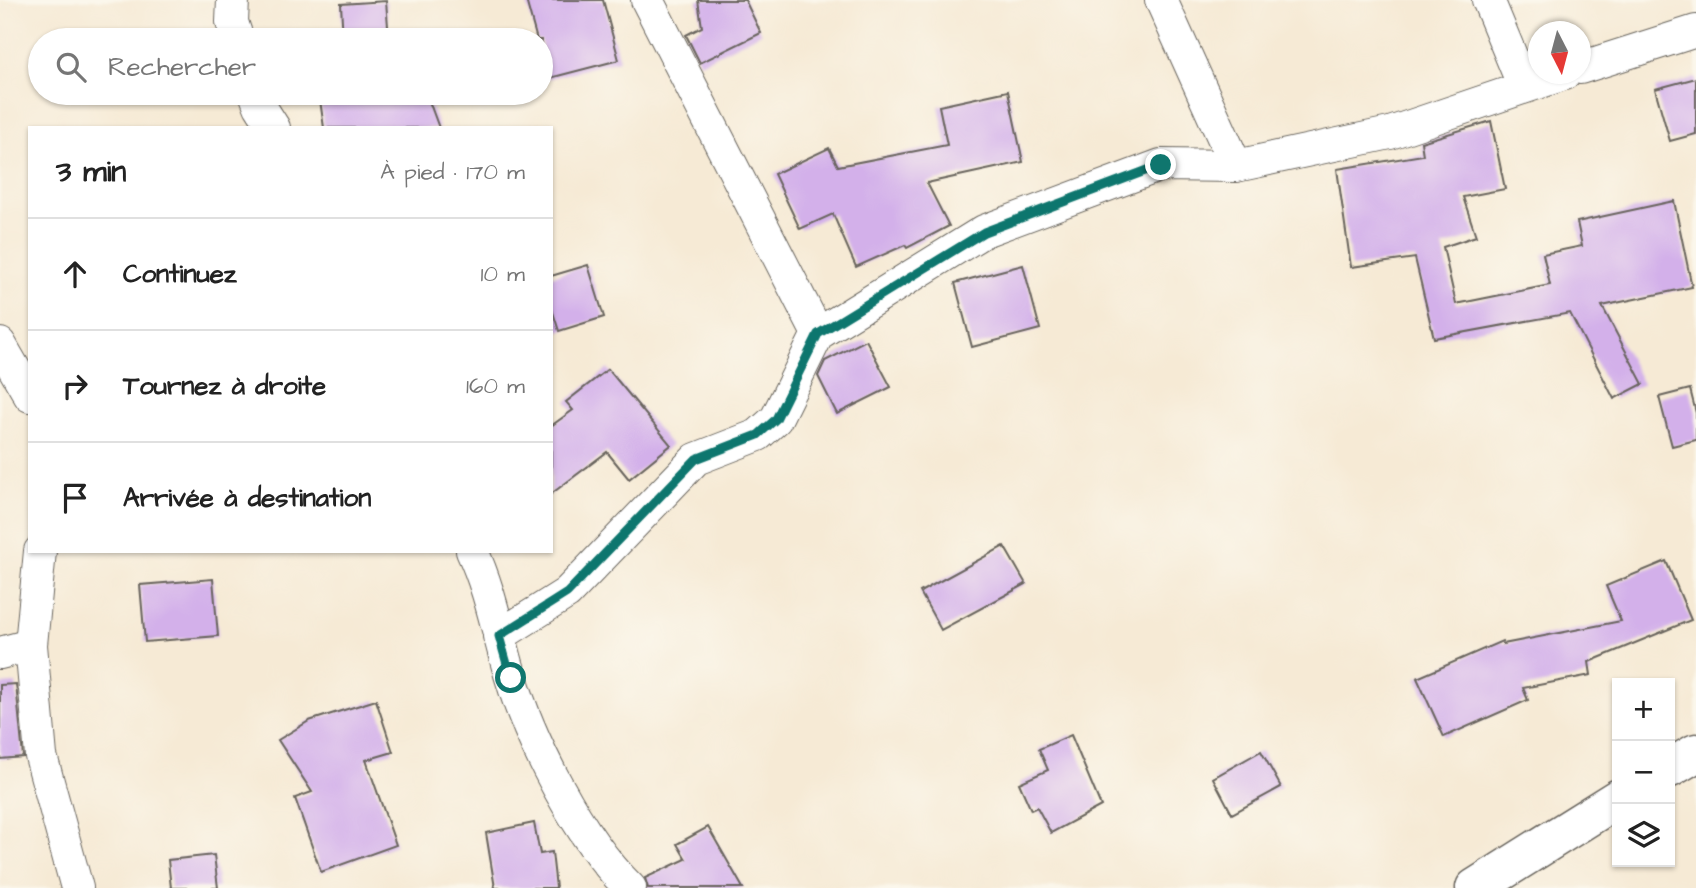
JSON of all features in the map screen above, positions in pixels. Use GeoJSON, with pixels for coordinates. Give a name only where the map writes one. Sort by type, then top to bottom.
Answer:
{"type":"FeatureCollection","features":[{"type":"Feature","properties":{"kind":"main road"},"geometry":{"type":"LineString","coordinates":[[1675,765],[1696,753]]}},
{"type":"Feature","properties":{"kind":"main road"},"geometry":{"type":"LineString","coordinates":[[1475,888],[1612,802]]}},
{"type":"Feature","properties":{"kind":"street"},"geometry":{"type":"LineString","coordinates":[[233,0],[234,28]]}},
{"type":"Feature","properties":{"kind":"street"},"geometry":{"type":"LineString","coordinates":[[647,0],[818,334]]}},
{"type":"Feature","properties":{"kind":"street"},"geometry":{"type":"LineString","coordinates":[[1161,0],[1236,166]]}},
{"type":"Feature","properties":{"kind":"street"},"geometry":{"type":"LineString","coordinates":[[1488,0],[1524,86]]}},
{"type":"Feature","properties":{"kind":"street"},"geometry":{"type":"LineString","coordinates":[[1591,64],[1696,31]]}},
{"type":"Feature","properties":{"kind":"street"},"geometry":{"type":"LineString","coordinates":[[499,636],[567,593],[696,459],[758,435],[776,419],[818,334],[984,232],[1161,165],[1236,166],[1390,133],[1531,84]]}},
{"type":"Feature","properties":{"kind":"street"},"geometry":{"type":"LineString","coordinates":[[260,105],[273,126]]}},
{"type":"Feature","properties":{"kind":"street"},"geometry":{"type":"LineString","coordinates":[[0,344],[28,393]]}},
{"type":"Feature","properties":{"kind":"street"},"geometry":{"type":"LineString","coordinates":[[40,553],[31,645],[41,756],[77,888]]}},
{"type":"Feature","properties":{"kind":"street"},"geometry":{"type":"LineString","coordinates":[[473,553],[543,762],[612,871],[630,888]]}},
{"type":"Feature","properties":{"kind":"street"},"geometry":{"type":"LineString","coordinates":[[0,653],[31,645]]}},
{"type":"Feature","properties":{"kind":"building"},"geometry":{"type":"Polygon","coordinates":[[[526,0],[603,0],[619,60],[553,77],[553,28],[534,28],[526,0]]]}},
{"type":"Feature","properties":{"kind":"building"},"geometry":{"type":"Polygon","coordinates":[[[698,0],[745,0],[761,33],[700,63],[686,35],[702,27],[698,0]]]}},
{"type":"Feature","properties":{"kind":"building"},"geometry":{"type":"Polygon","coordinates":[[[386,1],[388,28],[342,28],[341,4],[386,1]]]}},
{"type":"Feature","properties":{"kind":"building"},"geometry":{"type":"Polygon","coordinates":[[[1696,78],[1696,134],[1670,141],[1655,89],[1696,78]]]}},
{"type":"Feature","properties":{"kind":"building"},"geometry":{"type":"Polygon","coordinates":[[[1008,91],[1023,162],[927,183],[949,226],[907,248],[905,245],[856,267],[833,214],[800,229],[774,174],[829,148],[838,166],[947,145],[939,106],[1008,91]]]}},
{"type":"Feature","properties":{"kind":"building"},"geometry":{"type":"Polygon","coordinates":[[[321,105],[430,105],[438,126],[324,126],[321,105]]]}},
{"type":"Feature","properties":{"kind":"building"},"geometry":{"type":"Polygon","coordinates":[[[1491,121],[1505,189],[1463,197],[1476,236],[1443,247],[1456,304],[1550,285],[1543,254],[1582,246],[1577,222],[1674,201],[1692,287],[1602,306],[1643,384],[1614,399],[1570,313],[1434,338],[1415,258],[1351,267],[1337,169],[1423,155],[1421,142],[1491,121]]]}},
{"type":"Feature","properties":{"kind":"building"},"geometry":{"type":"Polygon","coordinates":[[[588,265],[604,317],[559,331],[553,312],[553,275],[588,265]]]}},
{"type":"Feature","properties":{"kind":"building"},"geometry":{"type":"Polygon","coordinates":[[[1023,265],[1040,329],[972,347],[955,283],[1023,265]]]}},
{"type":"Feature","properties":{"kind":"building"},"geometry":{"type":"Polygon","coordinates":[[[866,340],[891,387],[837,414],[818,376],[825,361],[866,340]]]}},
{"type":"Feature","properties":{"kind":"building"},"geometry":{"type":"Polygon","coordinates":[[[608,369],[671,445],[629,479],[607,452],[553,492],[553,425],[573,410],[566,402],[608,369]]]}},
{"type":"Feature","properties":{"kind":"building"},"geometry":{"type":"Polygon","coordinates":[[[1690,389],[1696,413],[1696,440],[1672,446],[1659,397],[1690,389]]]}},
{"type":"Feature","properties":{"kind":"building"},"geometry":{"type":"Polygon","coordinates":[[[1004,546],[1026,584],[941,630],[920,592],[1004,546]]]}},
{"type":"Feature","properties":{"kind":"building"},"geometry":{"type":"Polygon","coordinates":[[[1666,561],[1691,620],[1589,662],[1591,675],[1523,688],[1528,700],[1444,737],[1417,678],[1502,641],[1503,644],[1621,621],[1606,586],[1666,561]]]}},
{"type":"Feature","properties":{"kind":"building"},"geometry":{"type":"Polygon","coordinates":[[[213,579],[218,636],[145,642],[140,585],[213,579]]]}},
{"type":"Feature","properties":{"kind":"building"},"geometry":{"type":"Polygon","coordinates":[[[16,684],[23,757],[0,759],[0,685],[16,684]]]}},
{"type":"Feature","properties":{"kind":"building"},"geometry":{"type":"Polygon","coordinates":[[[376,700],[393,752],[366,760],[396,845],[321,872],[295,798],[312,792],[278,740],[309,721],[376,700]]]}},
{"type":"Feature","properties":{"kind":"building"},"geometry":{"type":"Polygon","coordinates":[[[1071,735],[1101,806],[1051,833],[1037,807],[1031,810],[1019,783],[1048,770],[1039,749],[1071,735]]]}},
{"type":"Feature","properties":{"kind":"building"},"geometry":{"type":"Polygon","coordinates":[[[1261,751],[1281,787],[1232,814],[1213,778],[1261,751]]]}},
{"type":"Feature","properties":{"kind":"building"},"geometry":{"type":"Polygon","coordinates":[[[534,823],[540,854],[552,852],[556,888],[495,888],[486,833],[534,823]]]}},
{"type":"Feature","properties":{"kind":"building"},"geometry":{"type":"Polygon","coordinates":[[[708,827],[743,888],[648,888],[645,878],[686,859],[677,844],[708,827]]]}},
{"type":"Feature","properties":{"kind":"building"},"geometry":{"type":"Polygon","coordinates":[[[214,855],[218,888],[171,888],[168,860],[214,855]]]}},
{"type":"Feature","properties":{"kind":"route"},"geometry":{"type":"LineString","coordinates":[[511,678],[499,636],[567,593],[696,459],[758,435],[776,419],[818,334],[984,232],[1161,165]]}}]}
